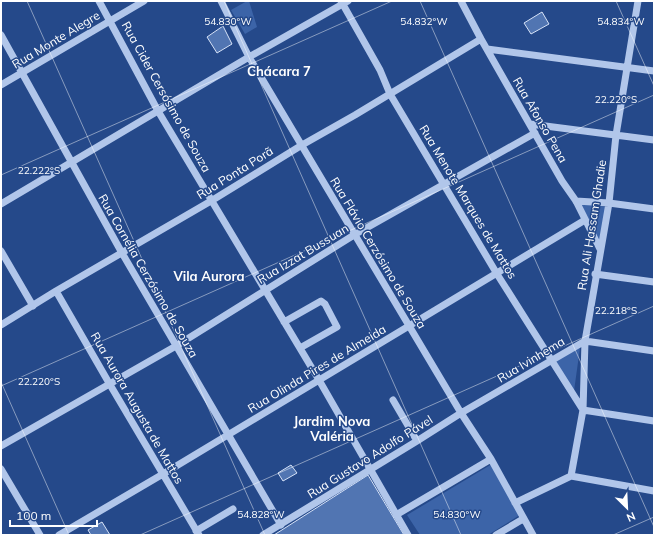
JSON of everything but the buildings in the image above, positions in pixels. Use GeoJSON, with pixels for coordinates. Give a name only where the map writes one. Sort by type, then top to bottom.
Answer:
{"type":"FeatureCollection","features":[{"type":"Feature","properties":{"kind":"street","name":"Rua Cider Cersósimo de Souza"},"geometry":{"type":"LineString","coordinates":[[99,1],[111,20],[133,66],[158,111],[211,202],[319,380],[408,535]]}},
{"type":"Feature","properties":{"kind":"street","name":"Rua Monte Alegre"},"geometry":{"type":"LineString","coordinates":[[1,85],[144,1]]}},
{"type":"Feature","properties":{"kind":"street","name":"Rua Flávio Cerzósimo de Souza"},"geometry":{"type":"LineString","coordinates":[[221,1],[249,57],[354,235],[410,326],[460,413],[492,458],[533,535]]}},
{"type":"Feature","properties":{"kind":"street","name":"Rua Afonso Pena"},"geometry":{"type":"LineString","coordinates":[[461,1],[535,133],[576,201],[600,250]]}},
{"type":"Feature","properties":{"kind":"street","name":"Rua Ali Hassam Ghadie"},"geometry":{"type":"LineString","coordinates":[[571,476],[583,410],[585,341],[609,203],[616,134],[638,1]]}},
{"type":"Feature","properties":{"kind":"street"},"geometry":{"type":"LineString","coordinates":[[1,204],[344,2]]}},
{"type":"Feature","properties":{"kind":"street","name":"Rua Menote Marques de Mattos"},"geometry":{"type":"LineString","coordinates":[[344,2],[380,70],[390,94],[497,274],[583,410]]}},
{"type":"Feature","properties":{"kind":"street","name":"Rua Cornélia Cerzósimo de Souza"},"geometry":{"type":"LineString","coordinates":[[1,35],[23,72],[71,163],[122,253],[281,525]]}},
{"type":"Feature","properties":{"kind":"street","name":"Rua Ponta Porã"},"geometry":{"type":"LineString","coordinates":[[1,325],[56,291],[211,202],[302,145],[481,39]]}},
{"type":"Feature","properties":{"kind":"street"},"geometry":{"type":"LineString","coordinates":[[487,49],[654,70]]}},
{"type":"Feature","properties":{"kind":"street"},"geometry":{"type":"LineString","coordinates":[[530,124],[654,140]]}},
{"type":"Feature","properties":{"kind":"street","name":"Rua Izzat Bussuan"},"geometry":{"type":"LineString","coordinates":[[1,446],[176,346],[354,235],[535,133]]}},
{"type":"Feature","properties":{"kind":"street"},"geometry":{"type":"LineString","coordinates":[[576,201],[609,203],[654,210]]}},
{"type":"Feature","properties":{"kind":"street","name":"Rua Olinda Pires de Almeida"},"geometry":{"type":"LineString","coordinates":[[59,535],[585,220]]}},
{"type":"Feature","properties":{"kind":"street"},"geometry":{"type":"LineString","coordinates":[[1,251],[32,306]]}},
{"type":"Feature","properties":{"kind":"street"},"geometry":{"type":"LineString","coordinates":[[596,274],[654,282]]}},
{"type":"Feature","properties":{"kind":"street","name":"Rua Aurora Augusta de Mattos"},"geometry":{"type":"LineString","coordinates":[[56,291],[197,533]]}},
{"type":"Feature","properties":{"kind":"street"},"geometry":{"type":"LineString","coordinates":[[284,322],[321,301],[325,304],[337,327],[300,348]]}},
{"type":"Feature","properties":{"kind":"street"},"geometry":{"type":"LineString","coordinates":[[585,341],[654,351]]}},
{"type":"Feature","properties":{"kind":"street","name":"Rua Ivinhema"},"geometry":{"type":"LineString","coordinates":[[489,398],[551,359],[585,341]]}},
{"type":"Feature","properties":{"kind":"street","name":"Rua Gustavo Adolfo Pável"},"geometry":{"type":"LineString","coordinates":[[263,535],[460,413],[489,398]]}},
{"type":"Feature","properties":{"kind":"street"},"geometry":{"type":"LineString","coordinates":[[393,400],[417,441]]}},
{"type":"Feature","properties":{"kind":"street"},"geometry":{"type":"LineString","coordinates":[[583,410],[654,421]]}},
{"type":"Feature","properties":{"kind":"street"},"geometry":{"type":"LineString","coordinates":[[396,515],[492,458]]}},
{"type":"Feature","properties":{"kind":"street"},"geometry":{"type":"LineString","coordinates":[[1,469],[40,535]]}},
{"type":"Feature","properties":{"kind":"street"},"geometry":{"type":"LineString","coordinates":[[515,502],[571,476],[654,491]]}},
{"type":"Feature","properties":{"kind":"street"},"geometry":{"type":"LineString","coordinates":[[197,533],[233,509]]}},
{"type":"Feature","properties":{"kind":"street"},"geometry":{"type":"LineString","coordinates":[[496,535],[524,519]]}},
{"type":"Feature","properties":{"kind":"shaded area"},"geometry":{"type":"Polygon","coordinates":[[[249,1],[257,27],[245,34],[231,10],[249,1]]]}},
{"type":"Feature","properties":{"kind":"shaded area"},"geometry":{"type":"Polygon","coordinates":[[[580,203],[606,207],[600,244],[580,203]]]}},
{"type":"Feature","properties":{"kind":"shaded area"},"geometry":{"type":"Polygon","coordinates":[[[580,348],[574,391],[555,360],[580,348]]]}},
{"type":"Feature","properties":{"kind":"shaded area"},"geometry":{"type":"Polygon","coordinates":[[[492,464],[523,513],[488,535],[420,535],[407,515],[492,464]]]}},
{"type":"Feature","properties":{"kind":"district","name":"Chácara 7"},"geometry":{"type":"Point","coordinates":[279,71]}},
{"type":"Feature","properties":{"kind":"district","name":"Vila Aurora"},"geometry":{"type":"Point","coordinates":[209,276]}},
{"type":"Feature","properties":{"kind":"district","name":"Jardim Nova Valéria"},"geometry":{"type":"Point","coordinates":[332,428]}}]}
